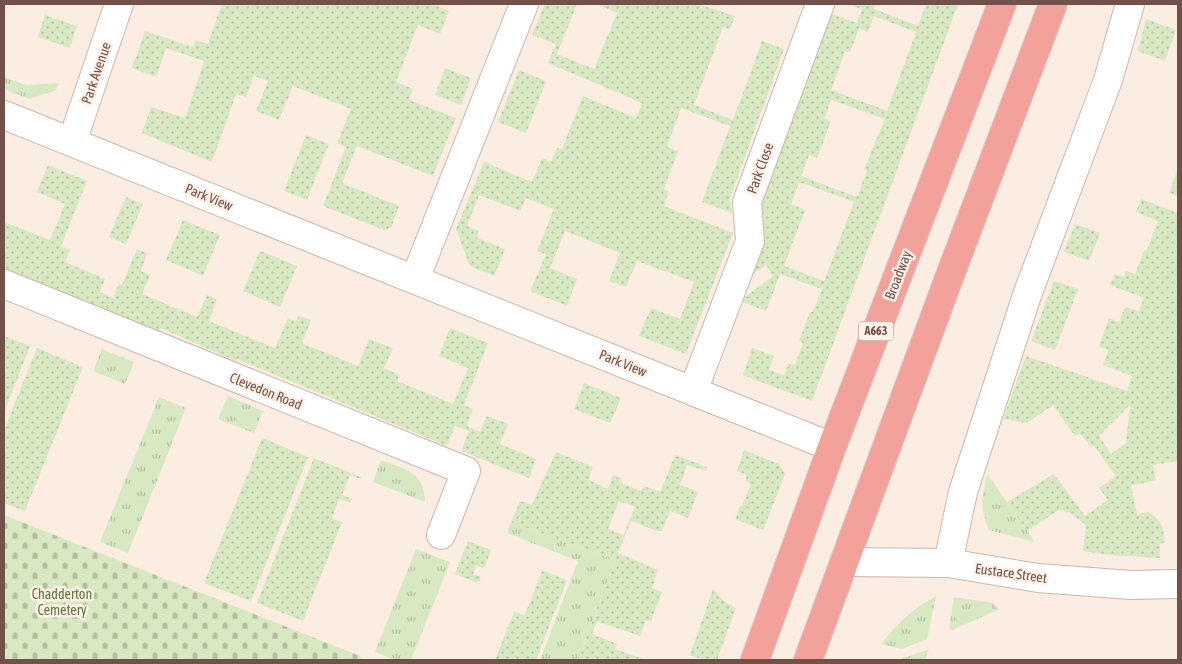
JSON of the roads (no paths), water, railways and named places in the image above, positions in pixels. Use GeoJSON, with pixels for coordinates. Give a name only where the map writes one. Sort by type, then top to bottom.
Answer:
{"type":"FeatureCollection","features":[{"type":"Feature","properties":{"kind":"highway","name":"Broadway"},"geometry":{"type":"LineString","coordinates":[[755,660],[832,447],[1002,4]]}},
{"type":"Feature","properties":{"kind":"highway"},"geometry":{"type":"LineString","coordinates":[[808,660],[949,278],[1053,4]]}},
{"type":"Feature","properties":{"kind":"street","name":"Park Avenue"},"geometry":{"type":"LineString","coordinates":[[72,142],[119,4]]}},
{"type":"Feature","properties":{"kind":"street"},"geometry":{"type":"LineString","coordinates":[[415,279],[524,4]]}},
{"type":"Feature","properties":{"kind":"street","name":"Park Close"},"geometry":{"type":"LineString","coordinates":[[693,391],[750,241],[747,202],[820,4]]}},
{"type":"Feature","properties":{"kind":"street"},"geometry":{"type":"LineString","coordinates":[[948,563],[963,492],[1027,295],[1108,80],[1130,4]]}},
{"type":"Feature","properties":{"kind":"street","name":"Park View"},"geometry":{"type":"LineString","coordinates":[[4,114],[832,447]]}},
{"type":"Feature","properties":{"kind":"street","name":"Clevedon Road"},"geometry":{"type":"LineString","coordinates":[[4,284],[466,472],[442,535]]}},
{"type":"Feature","properties":{"kind":"street","name":"Eustace Street"},"geometry":{"type":"LineString","coordinates":[[844,562],[948,563],[1038,578],[1131,585],[1178,584]]}},
{"type":"Feature","properties":{"kind":"park label","name":"Chadderton Cemetery"},"geometry":{"type":"Point","coordinates":[62,602]}}]}
